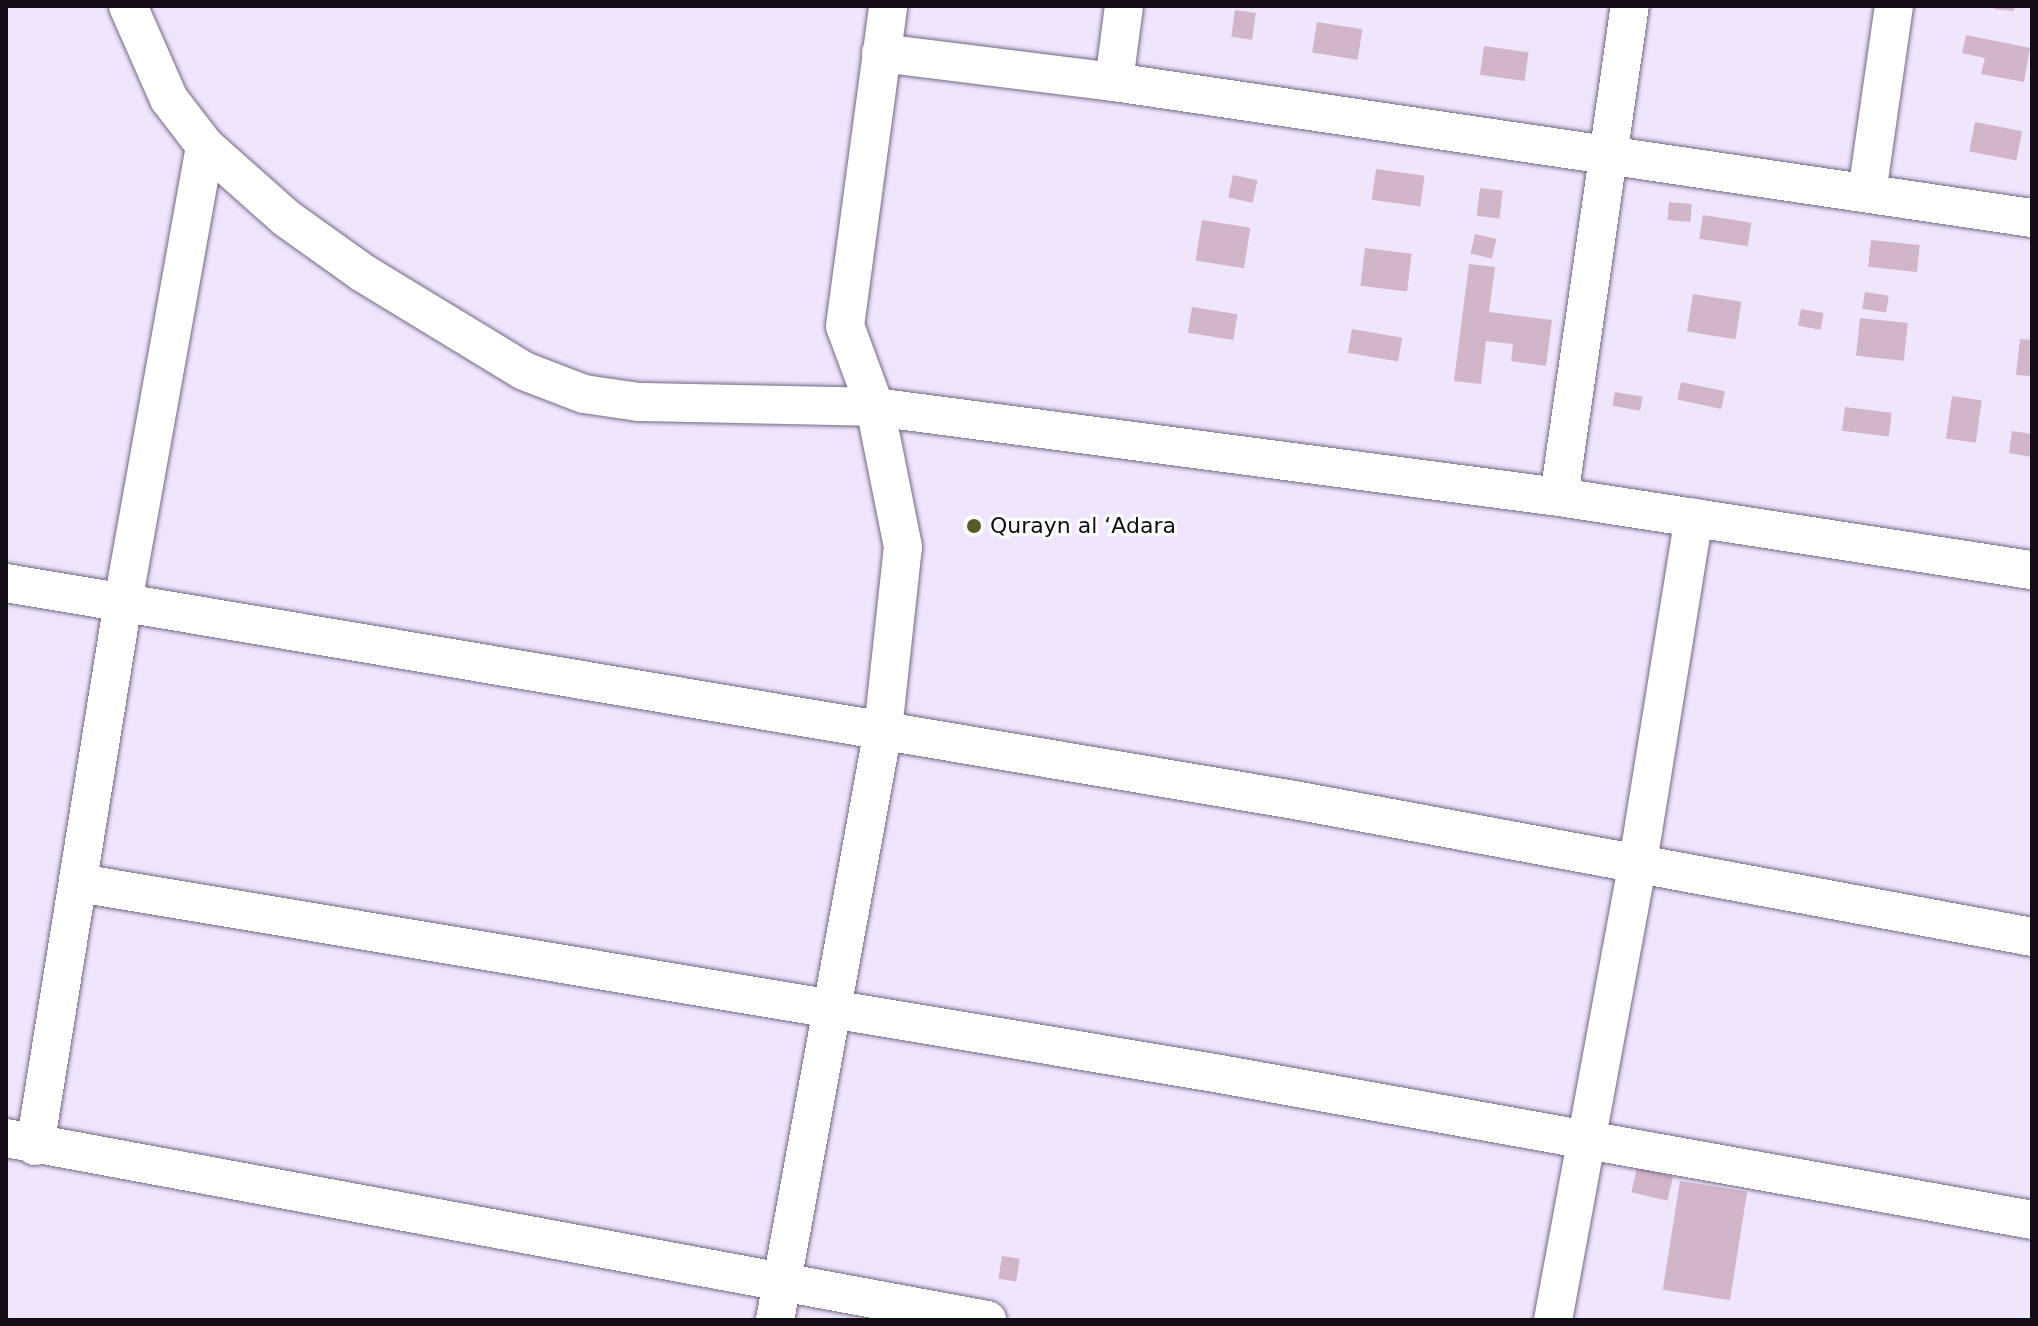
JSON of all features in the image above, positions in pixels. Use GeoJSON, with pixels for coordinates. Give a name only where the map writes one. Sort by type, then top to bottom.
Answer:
{"type":"FeatureCollection","features":[{"type":"Feature","properties":{"kind":"street"},"geometry":{"type":"LineString","coordinates":[[128,6],[169,99],[205,146],[286,218],[363,273],[536,375],[584,394],[638,402],[875,407],[1559,497],[2032,570]]}},
{"type":"Feature","properties":{"kind":"street"},"geometry":{"type":"LineString","coordinates":[[775,1320],[883,730],[903,547],[875,407],[845,326],[845,297],[888,6]]}},
{"type":"Feature","properties":{"kind":"street"},"geometry":{"type":"LineString","coordinates":[[1114,82],[1124,6]]}},
{"type":"Feature","properties":{"kind":"street"},"geometry":{"type":"LineString","coordinates":[[1559,497],[1630,6]]}},
{"type":"Feature","properties":{"kind":"street"},"geometry":{"type":"LineString","coordinates":[[1867,193],[1894,6]]}},
{"type":"Feature","properties":{"kind":"street"},"geometry":{"type":"LineString","coordinates":[[881,53],[1114,82],[2032,218]]}},
{"type":"Feature","properties":{"kind":"street"},"geometry":{"type":"LineString","coordinates":[[205,146],[123,602],[79,883],[21,1142],[569,1246],[781,1278],[987,1320]]}},
{"type":"Feature","properties":{"kind":"street"},"geometry":{"type":"LineString","coordinates":[[1553,1320],[1638,862],[1694,518]]}},
{"type":"Feature","properties":{"kind":"street"},"geometry":{"type":"LineString","coordinates":[[6,583],[883,730],[1638,862],[2032,937]]}},
{"type":"Feature","properties":{"kind":"street"},"geometry":{"type":"LineString","coordinates":[[79,883],[1585,1138],[2032,1220]]}},
{"type":"Feature","properties":{"kind":"building"},"geometry":{"type":"Polygon","coordinates":[[[1995,6],[2014,6],[2014,11],[1994,9],[1995,6]]]}},
{"type":"Feature","properties":{"kind":"building"},"geometry":{"type":"Polygon","coordinates":[[[1235,10],[1256,13],[1252,40],[1231,37],[1235,10]]]}},
{"type":"Feature","properties":{"kind":"building"},"geometry":{"type":"Polygon","coordinates":[[[1317,22],[1362,29],[1358,60],[1312,53],[1317,22]]]}},
{"type":"Feature","properties":{"kind":"building"},"geometry":{"type":"Polygon","coordinates":[[[1966,35],[2030,48],[2024,82],[1981,74],[1985,58],[1962,53],[1966,35]]]}},
{"type":"Feature","properties":{"kind":"building"},"geometry":{"type":"Polygon","coordinates":[[[1484,46],[1529,52],[1525,81],[1480,75],[1484,46]]]}},
{"type":"Feature","properties":{"kind":"building"},"geometry":{"type":"Polygon","coordinates":[[[1975,122],[2022,131],[2016,161],[1969,151],[1975,122]]]}},
{"type":"Feature","properties":{"kind":"building"},"geometry":{"type":"Polygon","coordinates":[[[1376,169],[1425,176],[1420,207],[1372,200],[1376,169]]]}},
{"type":"Feature","properties":{"kind":"building"},"geometry":{"type":"Polygon","coordinates":[[[1233,175],[1257,180],[1253,203],[1228,197],[1233,175]]]}},
{"type":"Feature","properties":{"kind":"building"},"geometry":{"type":"Polygon","coordinates":[[[1480,188],[1503,191],[1499,219],[1477,216],[1480,188]]]}},
{"type":"Feature","properties":{"kind":"building"},"geometry":{"type":"Polygon","coordinates":[[[1669,202],[1692,204],[1690,222],[1667,220],[1669,202]]]}},
{"type":"Feature","properties":{"kind":"building"},"geometry":{"type":"Polygon","coordinates":[[[1703,215],[1751,223],[1748,246],[1699,239],[1703,215]]]}},
{"type":"Feature","properties":{"kind":"building"},"geometry":{"type":"Polygon","coordinates":[[[1202,220],[1250,228],[1244,268],[1196,260],[1202,220]]]}},
{"type":"Feature","properties":{"kind":"building"},"geometry":{"type":"Polygon","coordinates":[[[1475,234],[1496,239],[1492,258],[1471,253],[1475,234]]]}},
{"type":"Feature","properties":{"kind":"building"},"geometry":{"type":"Polygon","coordinates":[[[1871,240],[1920,245],[1917,272],[1868,267],[1871,240]]]}},
{"type":"Feature","properties":{"kind":"building"},"geometry":{"type":"Polygon","coordinates":[[[1365,248],[1412,254],[1407,291],[1360,286],[1365,248]]]}},
{"type":"Feature","properties":{"kind":"building"},"geometry":{"type":"Polygon","coordinates":[[[1469,264],[1495,267],[1489,312],[1552,320],[1546,366],[1511,361],[1513,344],[1486,341],[1481,384],[1454,381],[1469,264]]]}},
{"type":"Feature","properties":{"kind":"building"},"geometry":{"type":"Polygon","coordinates":[[[1865,292],[1889,296],[1886,313],[1862,309],[1865,292]]]}},
{"type":"Feature","properties":{"kind":"building"},"geometry":{"type":"Polygon","coordinates":[[[1693,294],[1741,302],[1735,339],[1687,332],[1693,294]]]}},
{"type":"Feature","properties":{"kind":"building"},"geometry":{"type":"Polygon","coordinates":[[[1192,307],[1237,314],[1233,340],[1188,333],[1192,307]]]}},
{"type":"Feature","properties":{"kind":"building"},"geometry":{"type":"Polygon","coordinates":[[[1801,309],[1824,313],[1821,330],[1798,326],[1801,309]]]}},
{"type":"Feature","properties":{"kind":"building"},"geometry":{"type":"Polygon","coordinates":[[[1860,318],[1908,323],[1904,361],[1856,356],[1860,318]]]}},
{"type":"Feature","properties":{"kind":"building"},"geometry":{"type":"Polygon","coordinates":[[[1352,329],[1402,338],[1398,361],[1348,353],[1352,329]]]}},
{"type":"Feature","properties":{"kind":"building"},"geometry":{"type":"Polygon","coordinates":[[[2020,339],[2032,340],[2032,376],[2016,375],[2020,339]]]}},
{"type":"Feature","properties":{"kind":"building"},"geometry":{"type":"Polygon","coordinates":[[[1681,382],[1725,391],[1721,409],[1677,400],[1681,382]]]}},
{"type":"Feature","properties":{"kind":"building"},"geometry":{"type":"Polygon","coordinates":[[[1615,392],[1643,397],[1640,411],[1613,406],[1615,392]]]}},
{"type":"Feature","properties":{"kind":"building"},"geometry":{"type":"Polygon","coordinates":[[[1952,396],[1982,400],[1976,443],[1946,439],[1952,396]]]}},
{"type":"Feature","properties":{"kind":"building"},"geometry":{"type":"Polygon","coordinates":[[[1845,407],[1892,413],[1889,437],[1842,431],[1845,407]]]}},
{"type":"Feature","properties":{"kind":"building"},"geometry":{"type":"Polygon","coordinates":[[[2012,431],[2032,434],[2032,457],[2009,453],[2012,431]]]}},
{"type":"Feature","properties":{"kind":"building"},"geometry":{"type":"Polygon","coordinates":[[[1637,1168],[1673,1176],[1667,1201],[1631,1192],[1637,1168]]]}},
{"type":"Feature","properties":{"kind":"building"},"geometry":{"type":"Polygon","coordinates":[[[1680,1181],[1747,1192],[1730,1300],[1663,1290],[1680,1181]]]}},
{"type":"Feature","properties":{"kind":"building"},"geometry":{"type":"Polygon","coordinates":[[[1002,1256],[1020,1259],[1016,1282],[998,1279],[1002,1256]]]}},
{"type":"Feature","properties":{"kind":"place","name":"Qurayn al ‘Adara"},"geometry":{"type":"Point","coordinates":[974,526]}}]}
